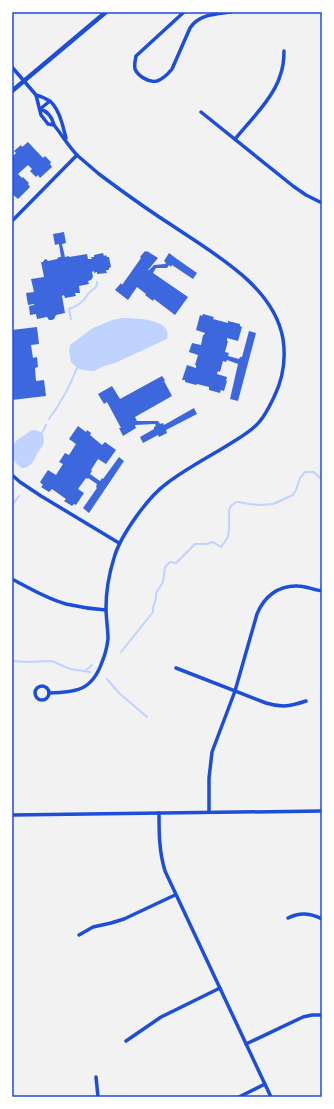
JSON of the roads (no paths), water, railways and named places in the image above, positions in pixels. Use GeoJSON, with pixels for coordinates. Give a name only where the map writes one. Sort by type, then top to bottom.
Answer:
{"type":"FeatureCollection","features":[{"type":"Feature","properties":{"kind":"street"},"geometry":{"type":"LineString","coordinates":[[12,91],[106,12]]}},
{"type":"Feature","properties":{"kind":"street"},"geometry":{"type":"LineString","coordinates":[[184,12],[136,56],[134,64],[136,72],[147,80],[157,81],[168,74],[172,69],[193,23],[207,16],[231,12]]}},
{"type":"Feature","properties":{"kind":"street"},"geometry":{"type":"LineString","coordinates":[[235,139],[270,96],[276,86],[282,70],[284,51]]}},
{"type":"Feature","properties":{"kind":"street"},"geometry":{"type":"LineString","coordinates":[[12,67],[36,95],[41,115],[48,124],[54,125]]}},
{"type":"Feature","properties":{"kind":"street"},"geometry":{"type":"LineString","coordinates":[[36,95],[50,101],[57,110],[61,119],[66,140]]}},
{"type":"Feature","properties":{"kind":"street"},"geometry":{"type":"LineString","coordinates":[[40,109],[50,101]]}},
{"type":"Feature","properties":{"kind":"street"},"geometry":{"type":"LineString","coordinates":[[40,109],[45,111],[53,120],[54,125],[77,155],[106,179],[150,211],[218,256],[260,292],[276,316],[281,331],[284,349],[282,373],[278,389],[260,421],[246,433],[215,454],[176,476],[163,486],[146,505],[119,543],[108,581],[106,610],[108,641],[96,677],[84,688],[69,692],[50,693]]}},
{"type":"Feature","properties":{"kind":"street"},"geometry":{"type":"LineString","coordinates":[[201,112],[293,186],[322,203]]}},
{"type":"Feature","properties":{"kind":"street"},"geometry":{"type":"LineString","coordinates":[[12,221],[77,155]]}},
{"type":"Feature","properties":{"kind":"street"},"geometry":{"type":"LineString","coordinates":[[12,475],[40,496],[119,543]]}},
{"type":"Feature","properties":{"kind":"street"},"geometry":{"type":"LineString","coordinates":[[12,579],[64,604],[106,610]]}},
{"type":"Feature","properties":{"kind":"street"},"geometry":{"type":"LineString","coordinates":[[209,812],[209,778],[212,752],[235,691],[257,614],[263,601],[273,592],[280,588],[289,586],[322,591]]}},
{"type":"Feature","properties":{"kind":"street"},"geometry":{"type":"LineString","coordinates":[[176,668],[266,704],[285,706],[306,701]]}},
{"type":"Feature","properties":{"kind":"street"},"geometry":{"type":"LineString","coordinates":[[39,686],[44,686],[48,688],[50,693],[48,698],[42,700],[37,699],[35,692],[39,686]]}},
{"type":"Feature","properties":{"kind":"street"},"geometry":{"type":"LineString","coordinates":[[12,815],[322,811]]}},
{"type":"Feature","properties":{"kind":"street"},"geometry":{"type":"LineString","coordinates":[[159,813],[161,858],[165,870],[271,1097]]}},
{"type":"Feature","properties":{"kind":"street"},"geometry":{"type":"LineString","coordinates":[[79,935],[93,927],[124,919],[175,894]]}},
{"type":"Feature","properties":{"kind":"street"},"geometry":{"type":"LineString","coordinates":[[288,918],[292,915],[304,913],[312,914],[322,919]]}},
{"type":"Feature","properties":{"kind":"street"},"geometry":{"type":"LineString","coordinates":[[126,1041],[161,1017],[220,988]]}},
{"type":"Feature","properties":{"kind":"street"},"geometry":{"type":"LineString","coordinates":[[246,1044],[303,1016],[322,1014]]}},
{"type":"Feature","properties":{"kind":"street"},"geometry":{"type":"LineString","coordinates":[[96,1077],[98,1097]]}},
{"type":"Feature","properties":{"kind":"street"},"geometry":{"type":"LineString","coordinates":[[239,1097],[265,1084]]}},
{"type":"Feature","properties":{"kind":"water"},"geometry":{"type":"Polygon","coordinates":[[[123,318],[144,319],[159,324],[165,327],[168,332],[167,339],[94,371],[79,369],[71,362],[69,351],[70,345],[93,328],[112,320],[123,318]]]}},
{"type":"Feature","properties":{"kind":"water"},"geometry":{"type":"Polygon","coordinates":[[[32,430],[41,432],[44,438],[43,445],[32,464],[28,467],[22,468],[13,459],[12,447],[17,440],[32,430]]]}},
{"type":"Feature","properties":{"kind":"waterway"},"geometry":{"type":"LineString","coordinates":[[71,319],[69,309],[82,301],[96,287],[97,282]]}},
{"type":"Feature","properties":{"kind":"waterway"},"geometry":{"type":"LineString","coordinates":[[49,419],[65,394],[77,368]]}},
{"type":"Feature","properties":{"kind":"waterway"},"geometry":{"type":"LineString","coordinates":[[41,435],[46,425]]}},
{"type":"Feature","properties":{"kind":"waterway"},"geometry":{"type":"LineString","coordinates":[[121,652],[153,612],[156,593],[163,582],[165,567],[170,562],[176,563],[195,544],[206,544],[213,542],[221,547],[228,537],[229,510],[231,506],[236,502],[260,505],[273,504],[293,495],[300,478],[305,472],[314,472],[320,478]]}},
{"type":"Feature","properties":{"kind":"waterway"},"geometry":{"type":"LineString","coordinates":[[12,505],[19,496]]}},
{"type":"Feature","properties":{"kind":"waterway"},"geometry":{"type":"LineString","coordinates":[[12,661],[52,661],[70,669],[90,672]]}},
{"type":"Feature","properties":{"kind":"waterway"},"geometry":{"type":"LineString","coordinates":[[85,671],[92,665]]}},
{"type":"Feature","properties":{"kind":"waterway"},"geometry":{"type":"LineString","coordinates":[[107,679],[119,693],[147,717]]}}]}
